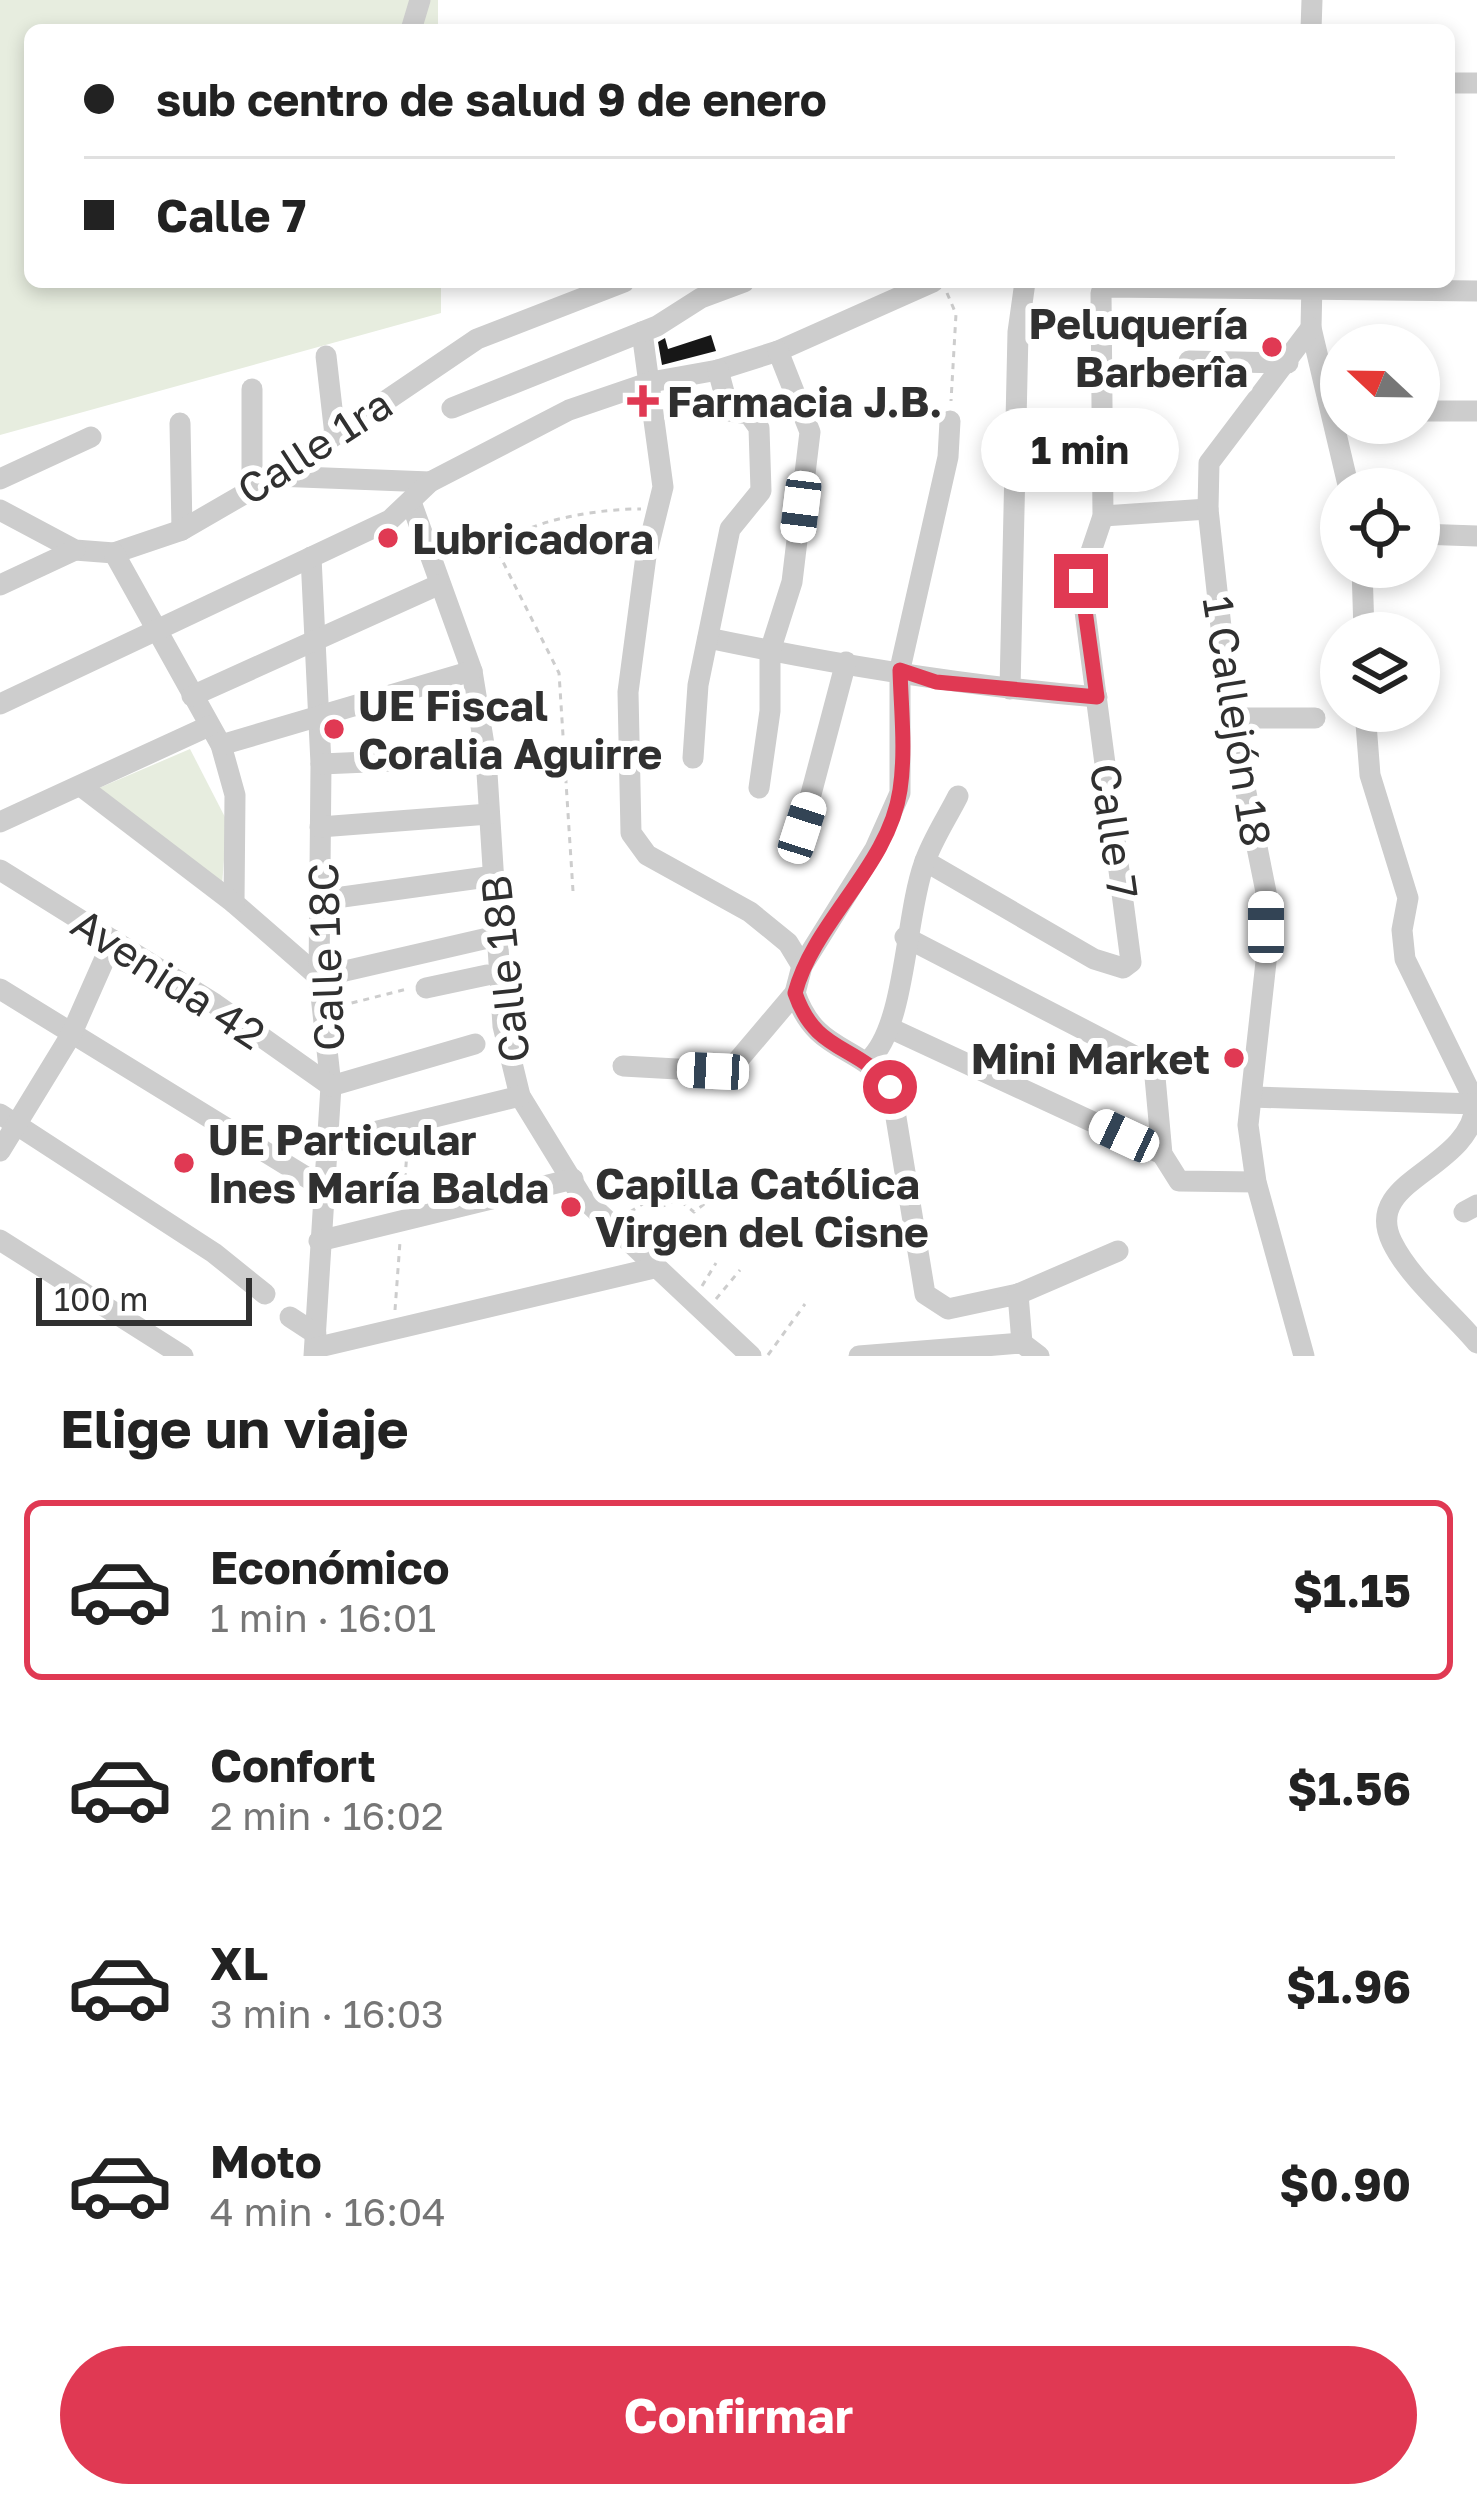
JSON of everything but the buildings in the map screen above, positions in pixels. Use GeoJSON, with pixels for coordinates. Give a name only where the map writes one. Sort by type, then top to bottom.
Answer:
{"type":"FeatureCollection","features":[{"type":"Feature","properties":{"kind":"street","name":"Calle 1ra"},"geometry":{"type":"LineString","coordinates":[[0,510],[75,550],[114,553],[182,530],[275,476],[477,339],[609,288]]}},
{"type":"Feature","properties":{"kind":"street"},"geometry":{"type":"LineString","coordinates":[[452,408],[642,332],[728,288]]}},
{"type":"Feature","properties":{"kind":"street"},"geometry":{"type":"LineString","coordinates":[[0,704],[390,520],[430,482],[569,410],[650,382],[718,370],[778,352],[920,288]]}},
{"type":"Feature","properties":{"kind":"street"},"geometry":{"type":"LineString","coordinates":[[1010,689],[1018,332],[1024,288]]}},
{"type":"Feature","properties":{"kind":"street","name":"Calle 7"},"geometry":{"type":"LineString","coordinates":[[925,861],[1094,958],[1123,968],[1131,962],[1081,581],[1103,516],[1105,288]]}},
{"type":"Feature","properties":{"kind":"street"},"geometry":{"type":"LineString","coordinates":[[1312,288],[1311,328],[1320,359]]}},
{"type":"Feature","properties":{"kind":"street","name":"Calle 7"},"geometry":{"type":"LineString","coordinates":[[1406,288],[1477,291]]}},
{"type":"Feature","properties":{"kind":"street","name":"1 Callejón 18"},"geometry":{"type":"LineString","coordinates":[[1304,1356],[1256,1182],[1248,1125],[1266,962],[1266,892],[1231,718],[1208,509],[1209,463],[1311,328]]}},
{"type":"Feature","properties":{"kind":"street"},"geometry":{"type":"LineString","coordinates":[[642,332],[662,462],[660,511],[646,556],[628,692],[631,833],[647,855],[751,912],[788,943],[802,966]]}},
{"type":"Feature","properties":{"kind":"street"},"geometry":{"type":"LineString","coordinates":[[759,788],[770,711],[770,651],[792,582],[810,432],[778,352]]}},
{"type":"Feature","properties":{"kind":"street"},"geometry":{"type":"LineString","coordinates":[[326,356],[334,435]]}},
{"type":"Feature","properties":{"kind":"street"},"geometry":{"type":"LineString","coordinates":[[1189,361],[1288,362]]}},
{"type":"Feature","properties":{"kind":"street"},"geometry":{"type":"LineString","coordinates":[[693,758],[708,638],[730,529],[760,491],[759,428],[749,414],[729,411],[718,370]]}},
{"type":"Feature","properties":{"kind":"street"},"geometry":{"type":"LineString","coordinates":[[252,389],[252,488]]}},
{"type":"Feature","properties":{"kind":"street"},"geometry":{"type":"LineString","coordinates":[[1440,411],[1477,411]]}},
{"type":"Feature","properties":{"kind":"street"},"geometry":{"type":"LineString","coordinates":[[623,1066],[713,1071],[734,1065],[795,993],[802,966],[875,850],[900,793],[900,670],[948,457],[950,421]]}},
{"type":"Feature","properties":{"kind":"street"},"geometry":{"type":"LineString","coordinates":[[180,423],[182,530]]}},
{"type":"Feature","properties":{"kind":"street"},"geometry":{"type":"LineString","coordinates":[[0,479],[91,437]]}},
{"type":"Feature","properties":{"kind":"street"},"geometry":{"type":"LineString","coordinates":[[275,476],[430,482]]}},
{"type":"Feature","properties":{"kind":"street","name":"Calle 18B"},"geometry":{"type":"LineString","coordinates":[[411,502],[472,670],[486,757],[503,1026],[520,1096],[536,1130],[582,1197],[751,1356]]}},
{"type":"Feature","properties":{"kind":"street"},"geometry":{"type":"LineString","coordinates":[[1103,516],[1208,509]]}},
{"type":"Feature","properties":{"kind":"street"},"geometry":{"type":"LineString","coordinates":[[1440,535],[1477,536]]}},
{"type":"Feature","properties":{"kind":"street"},"geometry":{"type":"LineString","coordinates":[[0,585],[75,550]]}},
{"type":"Feature","properties":{"kind":"street"},"geometry":{"type":"LineString","coordinates":[[114,553],[215,736],[235,795],[234,903]]}},
{"type":"Feature","properties":{"kind":"street","name":"Calle 18C"},"geometry":{"type":"LineString","coordinates":[[311,557],[321,764],[320,976],[331,1086],[315,1346]]}},
{"type":"Feature","properties":{"kind":"street"},"geometry":{"type":"LineString","coordinates":[[192,696],[438,585]]}},
{"type":"Feature","properties":{"kind":"street"},"geometry":{"type":"LineString","coordinates":[[708,638],[900,670],[936,682],[1097,697]]}},
{"type":"Feature","properties":{"kind":"street"},"geometry":{"type":"LineString","coordinates":[[802,828],[846,662]]}},
{"type":"Feature","properties":{"kind":"street"},"geometry":{"type":"LineString","coordinates":[[0,821],[215,736],[319,715],[472,670]]}},
{"type":"Feature","properties":{"kind":"street"},"geometry":{"type":"LineString","coordinates":[[1231,718],[1316,718]]}},
{"type":"Feature","properties":{"kind":"street"},"geometry":{"type":"LineString","coordinates":[[1367,732],[1370,775],[1408,898],[1402,930],[1405,959],[1476,1104],[1474,1126],[1464,1142],[1398,1189],[1386,1217],[1398,1251],[1477,1343]]}},
{"type":"Feature","properties":{"kind":"street"},"geometry":{"type":"LineString","coordinates":[[321,764],[486,757]]}},
{"type":"Feature","properties":{"kind":"street"},"geometry":{"type":"LineString","coordinates":[[82,787],[234,903],[320,976],[500,935]]}},
{"type":"Feature","properties":{"kind":"street"},"geometry":{"type":"LineString","coordinates":[[869,1060],[892,1029],[905,937],[925,861],[958,796]]}},
{"type":"Feature","properties":{"kind":"street"},"geometry":{"type":"LineString","coordinates":[[320,827],[489,814]]}},
{"type":"Feature","properties":{"kind":"street","name":"Avenida 42"},"geometry":{"type":"LineString","coordinates":[[0,870],[331,1086]]}},
{"type":"Feature","properties":{"kind":"street"},"geometry":{"type":"LineString","coordinates":[[321,900],[494,876]]}},
{"type":"Feature","properties":{"kind":"street"},"geometry":{"type":"LineString","coordinates":[[905,937],[1154,1066],[1162,1154]]}},
{"type":"Feature","properties":{"kind":"street"},"geometry":{"type":"LineString","coordinates":[[0,1150],[9,1120],[70,1035],[113,940]]}},
{"type":"Feature","properties":{"kind":"street"},"geometry":{"type":"LineString","coordinates":[[426,988],[487,975]]}},
{"type":"Feature","properties":{"kind":"street"},"geometry":{"type":"LineString","coordinates":[[0,989],[324,1188]]}},
{"type":"Feature","properties":{"kind":"street"},"geometry":{"type":"LineString","coordinates":[[795,993],[814,1033],[835,1049],[869,1060],[890,1087],[898,1111],[926,1294],[948,1309],[1018,1294],[1118,1251]]}},
{"type":"Feature","properties":{"kind":"street"},"geometry":{"type":"LineString","coordinates":[[892,1029],[1162,1154],[1184,1184],[1256,1182]]}},
{"type":"Feature","properties":{"kind":"street"},"geometry":{"type":"LineString","coordinates":[[331,1086],[476,1044]]}},
{"type":"Feature","properties":{"kind":"street"},"geometry":{"type":"LineString","coordinates":[[329,1143],[520,1096]]}},
{"type":"Feature","properties":{"kind":"street"},"geometry":{"type":"LineString","coordinates":[[1252,1097],[1476,1104]]}},
{"type":"Feature","properties":{"kind":"street"},"geometry":{"type":"LineString","coordinates":[[9,1120],[214,1253],[265,1294]]}},
{"type":"Feature","properties":{"kind":"street"},"geometry":{"type":"LineString","coordinates":[[319,1241],[573,1179]]}},
{"type":"Feature","properties":{"kind":"street"},"geometry":{"type":"LineString","coordinates":[[0,1240],[183,1356]]}},
{"type":"Feature","properties":{"kind":"street"},"geometry":{"type":"LineString","coordinates":[[290,1317],[315,1346],[654,1268]]}},
{"type":"Feature","properties":{"kind":"street"},"geometry":{"type":"LineString","coordinates":[[859,1356],[1031,1350],[1018,1294]]}},
{"type":"Feature","properties":{"kind":"path"},"geometry":{"type":"LineString","coordinates":[[945,288],[956,314],[950,421]]}},
{"type":"Feature","properties":{"kind":"path"},"geometry":{"type":"LineString","coordinates":[[573,891],[559,673],[498,552],[503,542],[556,520],[620,509],[660,511]]}},
{"type":"Feature","properties":{"kind":"path"},"geometry":{"type":"LineString","coordinates":[[630,1212],[652,1198],[663,1206],[678,1199],[694,1212],[717,1194]]}},
{"type":"Feature","properties":{"kind":"path"},"geometry":{"type":"LineString","coordinates":[[698,1308],[716,1263]]}},
{"type":"Feature","properties":{"kind":"path"},"geometry":{"type":"LineString","coordinates":[[698,1308],[740,1270]]}},
{"type":"Feature","properties":{"kind":"path"},"geometry":{"type":"LineString","coordinates":[[767,1356],[806,1304]]}},
{"type":"Feature","properties":{"kind":"shaded area"},"geometry":{"type":"Polygon","coordinates":[[[0,0],[438,0],[438,24],[24,24],[24,288],[441,288],[441,313],[0,435],[0,0]]]}},
{"type":"Feature","properties":{"kind":"shaded area"},"geometry":{"type":"Polygon","coordinates":[[[190,749],[227,821],[222,885],[99,788],[190,749]]]}},
{"type":"Feature","properties":{"kind":"place","name":"Peluquería Barberîa"},"geometry":{"type":"Point","coordinates":[1272,347]}},
{"type":"Feature","properties":{"kind":"place","name":"Farmacia J.B."},"geometry":{"type":"Point","coordinates":[643,401]}},
{"type":"Feature","properties":{"kind":"place","name":"Lubricadora"},"geometry":{"type":"Point","coordinates":[388,538]}},
{"type":"Feature","properties":{"kind":"place","name":"UE Fiscal Coralia Aguirre"},"geometry":{"type":"Point","coordinates":[334,729]}},
{"type":"Feature","properties":{"kind":"place","name":"Mini Market"},"geometry":{"type":"Point","coordinates":[1234,1058]}},
{"type":"Feature","properties":{"kind":"place","name":"UE Particular Ines María Balda"},"geometry":{"type":"Point","coordinates":[184,1163]}},
{"type":"Feature","properties":{"kind":"place","name":"Capilla Católica Virgen del Cisne"},"geometry":{"type":"Point","coordinates":[571,1207]}},
{"type":"Feature","properties":{"kind":"route"},"geometry":{"type":"LineString","coordinates":[[890,1087],[869,1060],[835,1049],[814,1033],[795,993],[802,966],[875,850],[900,793],[900,670],[936,682],[1097,697],[1081,581]]}}]}
